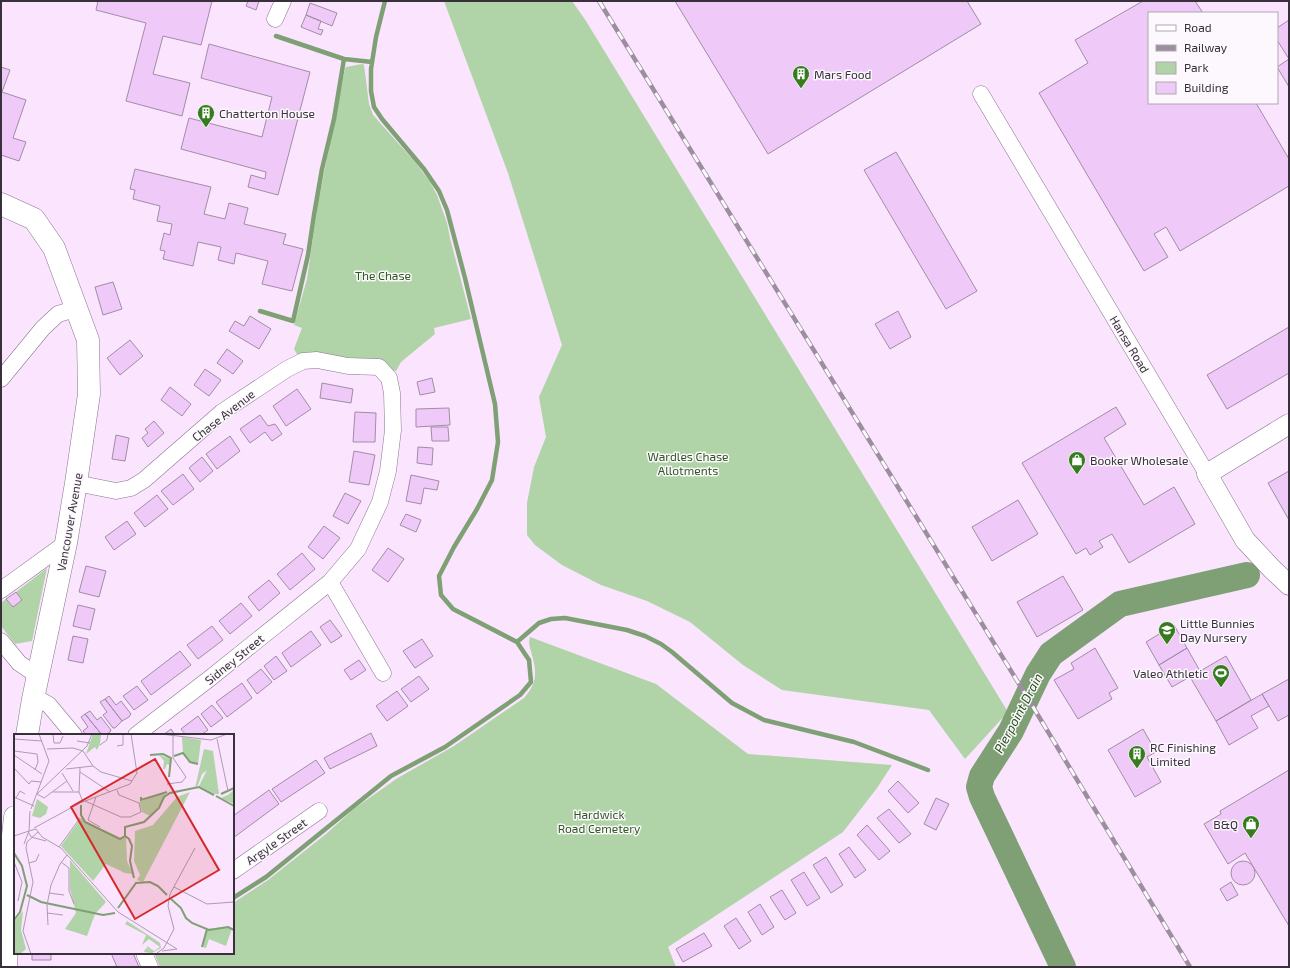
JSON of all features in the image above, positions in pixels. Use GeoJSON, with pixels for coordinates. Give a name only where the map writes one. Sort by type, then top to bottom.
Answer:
{"type":"FeatureCollection","features":[{"type":"Feature","properties":{"kind":"main road","name":"Vancouver Avenue"},"geometry":{"type":"LineString","coordinates":[[1,204],[34,219],[54,248],[65,274],[75,309],[88,340],[89,394],[76,483],[66,543],[33,699],[27,734]]}},
{"type":"Feature","properties":{"kind":"main road"},"geometry":{"type":"LineString","coordinates":[[6,967],[9,827]]}},
{"type":"Feature","properties":{"kind":"street"},"geometry":{"type":"LineString","coordinates":[[275,19],[283,1]]}},
{"type":"Feature","properties":{"kind":"street","name":"Hansa Road"},"geometry":{"type":"LineString","coordinates":[[981,94],[1246,540],[1267,564],[1289,585]]}},
{"type":"Feature","properties":{"kind":"street"},"geometry":{"type":"LineString","coordinates":[[1,379],[43,328],[58,314],[75,309]]}},
{"type":"Feature","properties":{"kind":"street","name":"Chase Avenue"},"geometry":{"type":"LineString","coordinates":[[76,483],[116,491],[131,488],[144,480],[222,412],[287,369],[303,361],[316,360],[348,366],[379,367]]}},
{"type":"Feature","properties":{"kind":"street","name":"Sidney Street"},"geometry":{"type":"LineString","coordinates":[[137,734],[209,679],[330,582],[358,549],[380,502],[388,471],[393,430],[392,393],[389,378],[379,367]]}},
{"type":"Feature","properties":{"kind":"street"},"geometry":{"type":"LineString","coordinates":[[1207,474],[1289,424]]}},
{"type":"Feature","properties":{"kind":"street"},"geometry":{"type":"LineString","coordinates":[[1,590],[66,543]]}},
{"type":"Feature","properties":{"kind":"street"},"geometry":{"type":"LineString","coordinates":[[330,582],[383,672]]}},
{"type":"Feature","properties":{"kind":"street"},"geometry":{"type":"LineString","coordinates":[[1,641],[19,663],[38,676]]}},
{"type":"Feature","properties":{"kind":"street"},"geometry":{"type":"LineString","coordinates":[[33,699],[42,701],[49,705],[73,734]]}},
{"type":"Feature","properties":{"kind":"street","name":"Argyle Street"},"geometry":{"type":"LineString","coordinates":[[234,870],[319,811]]}},
{"type":"Feature","properties":{"kind":"street"},"geometry":{"type":"LineString","coordinates":[[144,954],[150,967]]}},
{"type":"Feature","properties":{"kind":"green space","name":"Wardles Chase Allotments"},"geometry":{"type":"Polygon","coordinates":[[[444,1],[572,1],[586,21],[1008,712],[965,759],[929,710],[782,690],[743,665],[690,622],[647,601],[601,585],[562,565],[535,545],[527,535],[527,503],[534,467],[546,437],[539,397],[562,345],[508,173],[444,1]]]}},
{"type":"Feature","properties":{"kind":"green space","name":"The Chase"},"geometry":{"type":"Polygon","coordinates":[[[362,64],[364,65],[369,104],[373,115],[415,162],[430,182],[437,195],[447,223],[471,319],[434,328],[435,334],[401,362],[396,371],[299,358],[294,349],[302,328],[294,325],[307,279],[318,203],[345,69],[346,67],[362,64]]]}},
{"type":"Feature","properties":{"kind":"green space"},"geometry":{"type":"Polygon","coordinates":[[[47,568],[32,641],[15,644],[1,626],[1,603],[6,599],[13,607],[22,600],[16,592],[47,568]]]}},
{"type":"Feature","properties":{"kind":"green space","name":"Hardwick Road Cemetery"},"geometry":{"type":"Polygon","coordinates":[[[530,637],[656,684],[748,754],[892,765],[877,788],[843,832],[668,947],[676,967],[160,967],[154,954],[234,954],[234,902],[268,880],[326,834],[355,808],[396,779],[454,746],[524,698],[534,683],[535,678],[535,667],[529,644],[530,637]]]}},
{"type":"Feature","properties":{"kind":"building","name":"Chatterton House"},"geometry":{"type":"Polygon","coordinates":[[[98,1],[212,1],[201,45],[163,36],[153,74],[190,83],[182,116],[126,101],[146,23],[96,10],[98,1]]]}},
{"type":"Feature","properties":{"kind":"building"},"geometry":{"type":"Polygon","coordinates":[[[248,1],[259,1],[256,10],[246,6],[248,1]]]}},
{"type":"Feature","properties":{"kind":"building","name":"Mars Food"},"geometry":{"type":"Polygon","coordinates":[[[675,1],[967,1],[981,24],[768,154],[675,1]]]}},
{"type":"Feature","properties":{"kind":"building"},"geometry":{"type":"Polygon","coordinates":[[[1143,1],[1195,1],[1202,12],[1148,12],[1148,104],[1257,104],[1289,159],[1289,186],[1180,251],[1166,227],[1154,234],[1168,257],[1144,271],[1039,93],[1088,63],[1075,40],[1143,1]]]}},
{"type":"Feature","properties":{"kind":"building"},"geometry":{"type":"Polygon","coordinates":[[[310,3],[337,13],[332,26],[306,15],[310,3]]]}},
{"type":"Feature","properties":{"kind":"building"},"geometry":{"type":"Polygon","coordinates":[[[306,15],[321,21],[318,29],[323,30],[321,35],[301,27],[306,15]]]}},
{"type":"Feature","properties":{"kind":"building"},"geometry":{"type":"Polygon","coordinates":[[[1289,20],[1289,59],[1278,42],[1278,27],[1289,20]]]}},
{"type":"Feature","properties":{"kind":"building","name":"Chatterton House"},"geometry":{"type":"Polygon","coordinates":[[[209,44],[310,72],[278,195],[248,187],[251,175],[265,179],[266,172],[181,149],[189,118],[262,137],[272,97],[201,78],[209,44]]]}},
{"type":"Feature","properties":{"kind":"building"},"geometry":{"type":"Polygon","coordinates":[[[1289,59],[1289,87],[1278,69],[1278,66],[1289,59]]]}},
{"type":"Feature","properties":{"kind":"building"},"geometry":{"type":"Polygon","coordinates":[[[1,67],[10,70],[2,92],[26,100],[13,138],[26,142],[19,161],[1,155],[1,67]]]}},
{"type":"Feature","properties":{"kind":"building"},"geometry":{"type":"Polygon","coordinates":[[[896,152],[977,291],[946,309],[864,170],[896,152]]]}},
{"type":"Feature","properties":{"kind":"building"},"geometry":{"type":"Polygon","coordinates":[[[135,169],[211,187],[204,214],[225,219],[229,203],[248,208],[244,224],[286,234],[283,244],[303,249],[292,291],[262,284],[268,261],[236,253],[234,264],[218,260],[221,247],[198,242],[193,266],[163,259],[165,251],[160,250],[164,233],[170,235],[172,224],[157,221],[160,206],[133,199],[135,190],[130,189],[135,169]]]}},
{"type":"Feature","properties":{"kind":"building"},"geometry":{"type":"Polygon","coordinates":[[[113,282],[122,309],[103,315],[95,287],[113,282]]]}},
{"type":"Feature","properties":{"kind":"building"},"geometry":{"type":"Polygon","coordinates":[[[898,311],[911,337],[890,349],[875,324],[898,311]]]}},
{"type":"Feature","properties":{"kind":"building"},"geometry":{"type":"Polygon","coordinates":[[[250,316],[271,329],[259,349],[229,331],[235,321],[244,326],[250,316]]]}},
{"type":"Feature","properties":{"kind":"building"},"geometry":{"type":"Polygon","coordinates":[[[1289,327],[1289,373],[1227,409],[1207,375],[1289,327]]]}},
{"type":"Feature","properties":{"kind":"building"},"geometry":{"type":"Polygon","coordinates":[[[130,340],[143,356],[120,375],[107,358],[130,340]]]}},
{"type":"Feature","properties":{"kind":"building"},"geometry":{"type":"Polygon","coordinates":[[[227,349],[243,361],[233,374],[217,363],[227,349]]]}},
{"type":"Feature","properties":{"kind":"building"},"geometry":{"type":"Polygon","coordinates":[[[205,369],[221,380],[209,396],[194,385],[205,369]]]}},
{"type":"Feature","properties":{"kind":"building"},"geometry":{"type":"Polygon","coordinates":[[[432,378],[435,392],[420,395],[417,382],[432,378]]]}},
{"type":"Feature","properties":{"kind":"building"},"geometry":{"type":"Polygon","coordinates":[[[322,383],[353,389],[351,403],[320,398],[322,383]]]}},
{"type":"Feature","properties":{"kind":"building"},"geometry":{"type":"Polygon","coordinates":[[[170,387],[191,404],[182,416],[161,400],[170,387]]]}},
{"type":"Feature","properties":{"kind":"building"},"geometry":{"type":"Polygon","coordinates":[[[297,389],[311,409],[286,426],[273,406],[297,389]]]}},
{"type":"Feature","properties":{"kind":"building","name":"Booker Wholesale"},"geometry":{"type":"Polygon","coordinates":[[[1116,407],[1126,424],[1104,438],[1144,505],[1174,487],[1195,524],[1129,563],[1112,534],[1099,541],[1103,547],[1090,555],[1086,548],[1076,554],[1022,463],[1116,407]]]}},
{"type":"Feature","properties":{"kind":"building"},"geometry":{"type":"Polygon","coordinates":[[[449,408],[450,425],[416,427],[416,409],[449,408]]]}},
{"type":"Feature","properties":{"kind":"building"},"geometry":{"type":"Polygon","coordinates":[[[355,412],[376,413],[375,442],[353,442],[355,412]]]}},
{"type":"Feature","properties":{"kind":"building"},"geometry":{"type":"Polygon","coordinates":[[[260,415],[268,426],[275,424],[282,434],[272,441],[265,432],[250,443],[240,429],[260,415]]]}},
{"type":"Feature","properties":{"kind":"building"},"geometry":{"type":"Polygon","coordinates":[[[154,421],[164,433],[148,447],[142,438],[148,433],[145,429],[154,421]]]}},
{"type":"Feature","properties":{"kind":"building"},"geometry":{"type":"Polygon","coordinates":[[[431,427],[448,427],[449,441],[432,441],[431,427]]]}},
{"type":"Feature","properties":{"kind":"building"},"geometry":{"type":"Polygon","coordinates":[[[116,435],[129,438],[125,461],[112,459],[116,435]]]}},
{"type":"Feature","properties":{"kind":"building"},"geometry":{"type":"Polygon","coordinates":[[[230,436],[240,451],[217,469],[206,454],[230,436]]]}},
{"type":"Feature","properties":{"kind":"building"},"geometry":{"type":"Polygon","coordinates":[[[418,447],[433,448],[432,465],[417,463],[418,447]]]}},
{"type":"Feature","properties":{"kind":"building"},"geometry":{"type":"Polygon","coordinates":[[[354,451],[375,455],[369,485],[349,482],[354,451]]]}},
{"type":"Feature","properties":{"kind":"building"},"geometry":{"type":"Polygon","coordinates":[[[202,457],[213,471],[200,482],[189,468],[202,457]]]}},
{"type":"Feature","properties":{"kind":"building"},"geometry":{"type":"Polygon","coordinates":[[[1289,471],[1289,520],[1268,483],[1289,471]]]}},
{"type":"Feature","properties":{"kind":"building"},"geometry":{"type":"Polygon","coordinates":[[[183,474],[194,489],[173,505],[161,491],[183,474]]]}},
{"type":"Feature","properties":{"kind":"building"},"geometry":{"type":"Polygon","coordinates":[[[411,475],[439,481],[437,490],[424,488],[421,504],[406,501],[411,475]]]}},
{"type":"Feature","properties":{"kind":"building"},"geometry":{"type":"Polygon","coordinates":[[[345,493],[361,501],[348,524],[333,516],[345,493]]]}},
{"type":"Feature","properties":{"kind":"building"},"geometry":{"type":"Polygon","coordinates":[[[157,495],[168,509],[145,527],[134,513],[157,495]]]}},
{"type":"Feature","properties":{"kind":"building"},"geometry":{"type":"Polygon","coordinates":[[[1018,500],[1038,534],[992,561],[972,527],[1018,500]]]}},
{"type":"Feature","properties":{"kind":"building"},"geometry":{"type":"Polygon","coordinates":[[[406,514],[421,520],[416,532],[400,525],[406,514]]]}},
{"type":"Feature","properties":{"kind":"building"},"geometry":{"type":"Polygon","coordinates":[[[127,521],[136,534],[114,550],[105,537],[127,521]]]}},
{"type":"Feature","properties":{"kind":"building"},"geometry":{"type":"Polygon","coordinates":[[[324,526],[340,538],[323,559],[308,547],[324,526]]]}},
{"type":"Feature","properties":{"kind":"building"},"geometry":{"type":"Polygon","coordinates":[[[388,548],[404,559],[388,582],[372,570],[388,548]]]}},
{"type":"Feature","properties":{"kind":"building"},"geometry":{"type":"Polygon","coordinates":[[[302,553],[315,569],[290,590],[277,574],[302,553]]]}},
{"type":"Feature","properties":{"kind":"building"},"geometry":{"type":"Polygon","coordinates":[[[86,566],[106,571],[99,597],[79,592],[86,566]]]}},
{"type":"Feature","properties":{"kind":"building"},"geometry":{"type":"Polygon","coordinates":[[[1063,576],[1083,610],[1037,637],[1017,602],[1063,576]]]}},
{"type":"Feature","properties":{"kind":"building"},"geometry":{"type":"Polygon","coordinates":[[[269,580],[280,593],[259,611],[248,597],[269,580]]]}},
{"type":"Feature","properties":{"kind":"building"},"geometry":{"type":"Polygon","coordinates":[[[16,592],[22,600],[13,607],[6,599],[16,592]]]}},
{"type":"Feature","properties":{"kind":"building"},"geometry":{"type":"Polygon","coordinates":[[[241,603],[252,616],[230,634],[219,621],[241,603]]]}},
{"type":"Feature","properties":{"kind":"building"},"geometry":{"type":"Polygon","coordinates":[[[78,605],[95,609],[90,630],[73,626],[78,605]]]}},
{"type":"Feature","properties":{"kind":"building"},"geometry":{"type":"Polygon","coordinates":[[[330,620],[342,636],[331,643],[320,627],[330,620]]]}},
{"type":"Feature","properties":{"kind":"building","name":"Little Bunnies Day Nursery"},"geometry":{"type":"Polygon","coordinates":[[[1174,625],[1187,648],[1159,665],[1146,642],[1174,625]]]}},
{"type":"Feature","properties":{"kind":"building"},"geometry":{"type":"Polygon","coordinates":[[[212,626],[223,640],[198,659],[187,645],[212,626]]]}},
{"type":"Feature","properties":{"kind":"building"},"geometry":{"type":"Polygon","coordinates":[[[311,631],[321,645],[291,667],[282,653],[311,631]]]}},
{"type":"Feature","properties":{"kind":"building"},"geometry":{"type":"Polygon","coordinates":[[[73,636],[88,639],[83,663],[68,660],[73,636]]]}},
{"type":"Feature","properties":{"kind":"building"},"geometry":{"type":"Polygon","coordinates":[[[422,639],[433,656],[415,668],[403,651],[422,639]]]}},
{"type":"Feature","properties":{"kind":"building"},"geometry":{"type":"Polygon","coordinates":[[[1095,648],[1118,688],[1109,693],[1112,699],[1078,719],[1054,680],[1074,669],[1071,663],[1095,648]]]}},
{"type":"Feature","properties":{"kind":"building"},"geometry":{"type":"Polygon","coordinates":[[[1187,648],[1200,671],[1172,687],[1159,665],[1187,648]]]}},
{"type":"Feature","properties":{"kind":"building"},"geometry":{"type":"Polygon","coordinates":[[[180,651],[191,665],[151,695],[141,681],[180,651]]]}},
{"type":"Feature","properties":{"kind":"building"},"geometry":{"type":"Polygon","coordinates":[[[276,656],[287,671],[274,680],[264,666],[276,656]]]}},
{"type":"Feature","properties":{"kind":"building","name":"Valeo Athletic"},"geometry":{"type":"Polygon","coordinates":[[[1226,656],[1251,700],[1216,721],[1190,677],[1226,656]]]}},
{"type":"Feature","properties":{"kind":"building"},"geometry":{"type":"Polygon","coordinates":[[[359,660],[366,670],[351,680],[344,670],[359,660]]]}},
{"type":"Feature","properties":{"kind":"building"},"geometry":{"type":"Polygon","coordinates":[[[261,669],[272,682],[257,694],[247,680],[261,669]]]}},
{"type":"Feature","properties":{"kind":"building"},"geometry":{"type":"Polygon","coordinates":[[[419,676],[429,689],[411,702],[401,689],[419,676]]]}},
{"type":"Feature","properties":{"kind":"building"},"geometry":{"type":"Polygon","coordinates":[[[1289,679],[1289,715],[1278,721],[1262,694],[1289,679]]]}},
{"type":"Feature","properties":{"kind":"building"},"geometry":{"type":"Polygon","coordinates":[[[242,683],[252,698],[227,717],[216,702],[242,683]]]}},
{"type":"Feature","properties":{"kind":"building"},"geometry":{"type":"Polygon","coordinates":[[[137,686],[148,700],[134,710],[123,696],[137,686]]]}},
{"type":"Feature","properties":{"kind":"building"},"geometry":{"type":"Polygon","coordinates":[[[397,691],[408,706],[387,721],[376,706],[397,691]]]}},
{"type":"Feature","properties":{"kind":"building"},"geometry":{"type":"Polygon","coordinates":[[[1262,694],[1269,706],[1251,716],[1258,728],[1229,745],[1216,721],[1262,694]]]}},
{"type":"Feature","properties":{"kind":"building"},"geometry":{"type":"Polygon","coordinates":[[[109,696],[116,705],[121,701],[131,714],[129,717],[122,721],[105,699],[109,696]]]}},
{"type":"Feature","properties":{"kind":"building"},"geometry":{"type":"Polygon","coordinates":[[[105,699],[122,721],[115,728],[113,728],[103,715],[107,712],[100,702],[105,699]]]}},
{"type":"Feature","properties":{"kind":"building"},"geometry":{"type":"Polygon","coordinates":[[[212,705],[223,718],[211,727],[201,714],[212,705]]]}},
{"type":"Feature","properties":{"kind":"building"},"geometry":{"type":"Polygon","coordinates":[[[90,711],[97,720],[101,717],[111,730],[110,732],[107,734],[101,734],[85,714],[90,711]]]}},
{"type":"Feature","properties":{"kind":"building"},"geometry":{"type":"Polygon","coordinates":[[[85,714],[101,734],[85,734],[83,731],[88,727],[81,717],[85,714]]]}},
{"type":"Feature","properties":{"kind":"building"},"geometry":{"type":"Polygon","coordinates":[[[198,716],[208,730],[202,734],[185,734],[181,729],[198,716]]]}},
{"type":"Feature","properties":{"kind":"building"},"geometry":{"type":"Polygon","coordinates":[[[171,729],[174,734],[164,734],[171,729]]]}},
{"type":"Feature","properties":{"kind":"building","name":"RC Finishing Limited"},"geometry":{"type":"Polygon","coordinates":[[[1143,729],[1156,752],[1147,757],[1161,782],[1135,797],[1108,750],[1143,729]]]}},
{"type":"Feature","properties":{"kind":"building"},"geometry":{"type":"Polygon","coordinates":[[[371,733],[377,746],[330,769],[324,758],[371,733]]]}},
{"type":"Feature","properties":{"kind":"building"},"geometry":{"type":"Polygon","coordinates":[[[316,760],[325,773],[281,802],[272,789],[316,760]]]}},
{"type":"Feature","properties":{"kind":"building","name":"B&Q"},"geometry":{"type":"Polygon","coordinates":[[[1289,770],[1289,926],[1245,853],[1228,864],[1204,824],[1221,814],[1220,811],[1289,770]]]}},
{"type":"Feature","properties":{"kind":"building"},"geometry":{"type":"Polygon","coordinates":[[[898,781],[919,803],[908,813],[888,791],[898,781]]]}},
{"type":"Feature","properties":{"kind":"building"},"geometry":{"type":"Polygon","coordinates":[[[269,790],[279,804],[234,837],[234,815],[269,790]]]}},
{"type":"Feature","properties":{"kind":"building"},"geometry":{"type":"Polygon","coordinates":[[[936,798],[949,804],[936,830],[924,824],[936,798]]]}},
{"type":"Feature","properties":{"kind":"building"},"geometry":{"type":"Polygon","coordinates":[[[889,809],[911,834],[899,843],[877,818],[889,809]]]}},
{"type":"Feature","properties":{"kind":"building"},"geometry":{"type":"Polygon","coordinates":[[[867,825],[890,851],[879,860],[857,835],[867,825]]]}},
{"type":"Feature","properties":{"kind":"building"},"geometry":{"type":"Polygon","coordinates":[[[849,847],[866,870],[855,878],[839,854],[849,847]]]}},
{"type":"Feature","properties":{"kind":"building"},"geometry":{"type":"Polygon","coordinates":[[[826,857],[843,885],[831,893],[813,865],[826,857]]]}},
{"type":"Feature","properties":{"kind":"building"},"geometry":{"type":"Polygon","coordinates":[[[1243,861],[1252,864],[1255,873],[1252,882],[1243,885],[1234,882],[1231,873],[1234,864],[1243,861]]]}},
{"type":"Feature","properties":{"kind":"building"},"geometry":{"type":"Polygon","coordinates":[[[804,872],[820,898],[807,906],[791,880],[804,872]]]}},
{"type":"Feature","properties":{"kind":"building"},"geometry":{"type":"Polygon","coordinates":[[[1231,882],[1238,895],[1227,901],[1220,889],[1231,882]]]}},
{"type":"Feature","properties":{"kind":"building"},"geometry":{"type":"Polygon","coordinates":[[[782,890],[796,913],[785,920],[770,897],[782,890]]]}},
{"type":"Feature","properties":{"kind":"building"},"geometry":{"type":"Polygon","coordinates":[[[760,904],[774,927],[762,935],[748,912],[760,904]]]}},
{"type":"Feature","properties":{"kind":"building"},"geometry":{"type":"Polygon","coordinates":[[[736,918],[751,941],[739,949],[724,926],[736,918]]]}},
{"type":"Feature","properties":{"kind":"building"},"geometry":{"type":"Polygon","coordinates":[[[704,933],[712,946],[683,962],[676,949],[704,933]]]}},
{"type":"Feature","properties":{"kind":"building"},"geometry":{"type":"Polygon","coordinates":[[[32,954],[51,954],[51,960],[32,960],[32,954]]]}},
{"type":"Feature","properties":{"kind":"building"},"geometry":{"type":"Polygon","coordinates":[[[111,954],[133,954],[139,967],[117,967],[111,954]]]}},
{"type":"Feature","properties":{"kind":"waterway"},"geometry":{"type":"LineString","coordinates":[[385,1],[376,37],[371,69],[371,91],[374,107],[382,119],[424,169],[439,191],[447,210],[495,404],[498,442],[492,480],[439,576],[441,595],[453,609],[517,642],[539,623],[551,619],[565,618],[627,630],[645,636],[661,644],[672,652],[732,703],[764,720],[854,742],[928,770]]}},
{"type":"Feature","properties":{"kind":"waterway"},"geometry":{"type":"LineString","coordinates":[[276,36],[344,59],[372,62]]}},
{"type":"Feature","properties":{"kind":"waterway"},"geometry":{"type":"LineString","coordinates":[[260,311],[293,321],[308,255],[322,169],[334,119],[344,59]]}},
{"type":"Feature","properties":{"kind":"waterway","name":"Pierpoint Drain"},"geometry":{"type":"LineString","coordinates":[[1063,967],[982,797],[979,787],[982,776],[1011,731],[1038,674],[1051,654],[1120,604],[1247,575]]}},
{"type":"Feature","properties":{"kind":"waterway"},"geometry":{"type":"LineString","coordinates":[[234,897],[266,877],[391,776],[445,747],[520,695],[531,682],[529,660],[517,642]]}},
{"type":"Feature","properties":{"kind":"railway"},"geometry":{"type":"LineString","coordinates":[[599,1],[1024,692],[1190,967]]}},
{"type":"Feature","properties":{"kind":"place","name":"Mars Food"},"geometry":{"type":"Point","coordinates":[801,89]}},
{"type":"Feature","properties":{"kind":"place","name":"Chatterton House"},"geometry":{"type":"Point","coordinates":[206,128]}},
{"type":"Feature","properties":{"kind":"place","name":"Booker Wholesale"},"geometry":{"type":"Point","coordinates":[1077,475]}},
{"type":"Feature","properties":{"kind":"place","name":"Little Bunnies Day Nursery"},"geometry":{"type":"Point","coordinates":[1167,645]}},
{"type":"Feature","properties":{"kind":"place","name":"Valeo Athletic"},"geometry":{"type":"Point","coordinates":[1221,688]}},
{"type":"Feature","properties":{"kind":"place","name":"RC Finishing Limited"},"geometry":{"type":"Point","coordinates":[1137,769]}},
{"type":"Feature","properties":{"kind":"place","name":"B&Q"},"geometry":{"type":"Point","coordinates":[1251,839]}}]}
